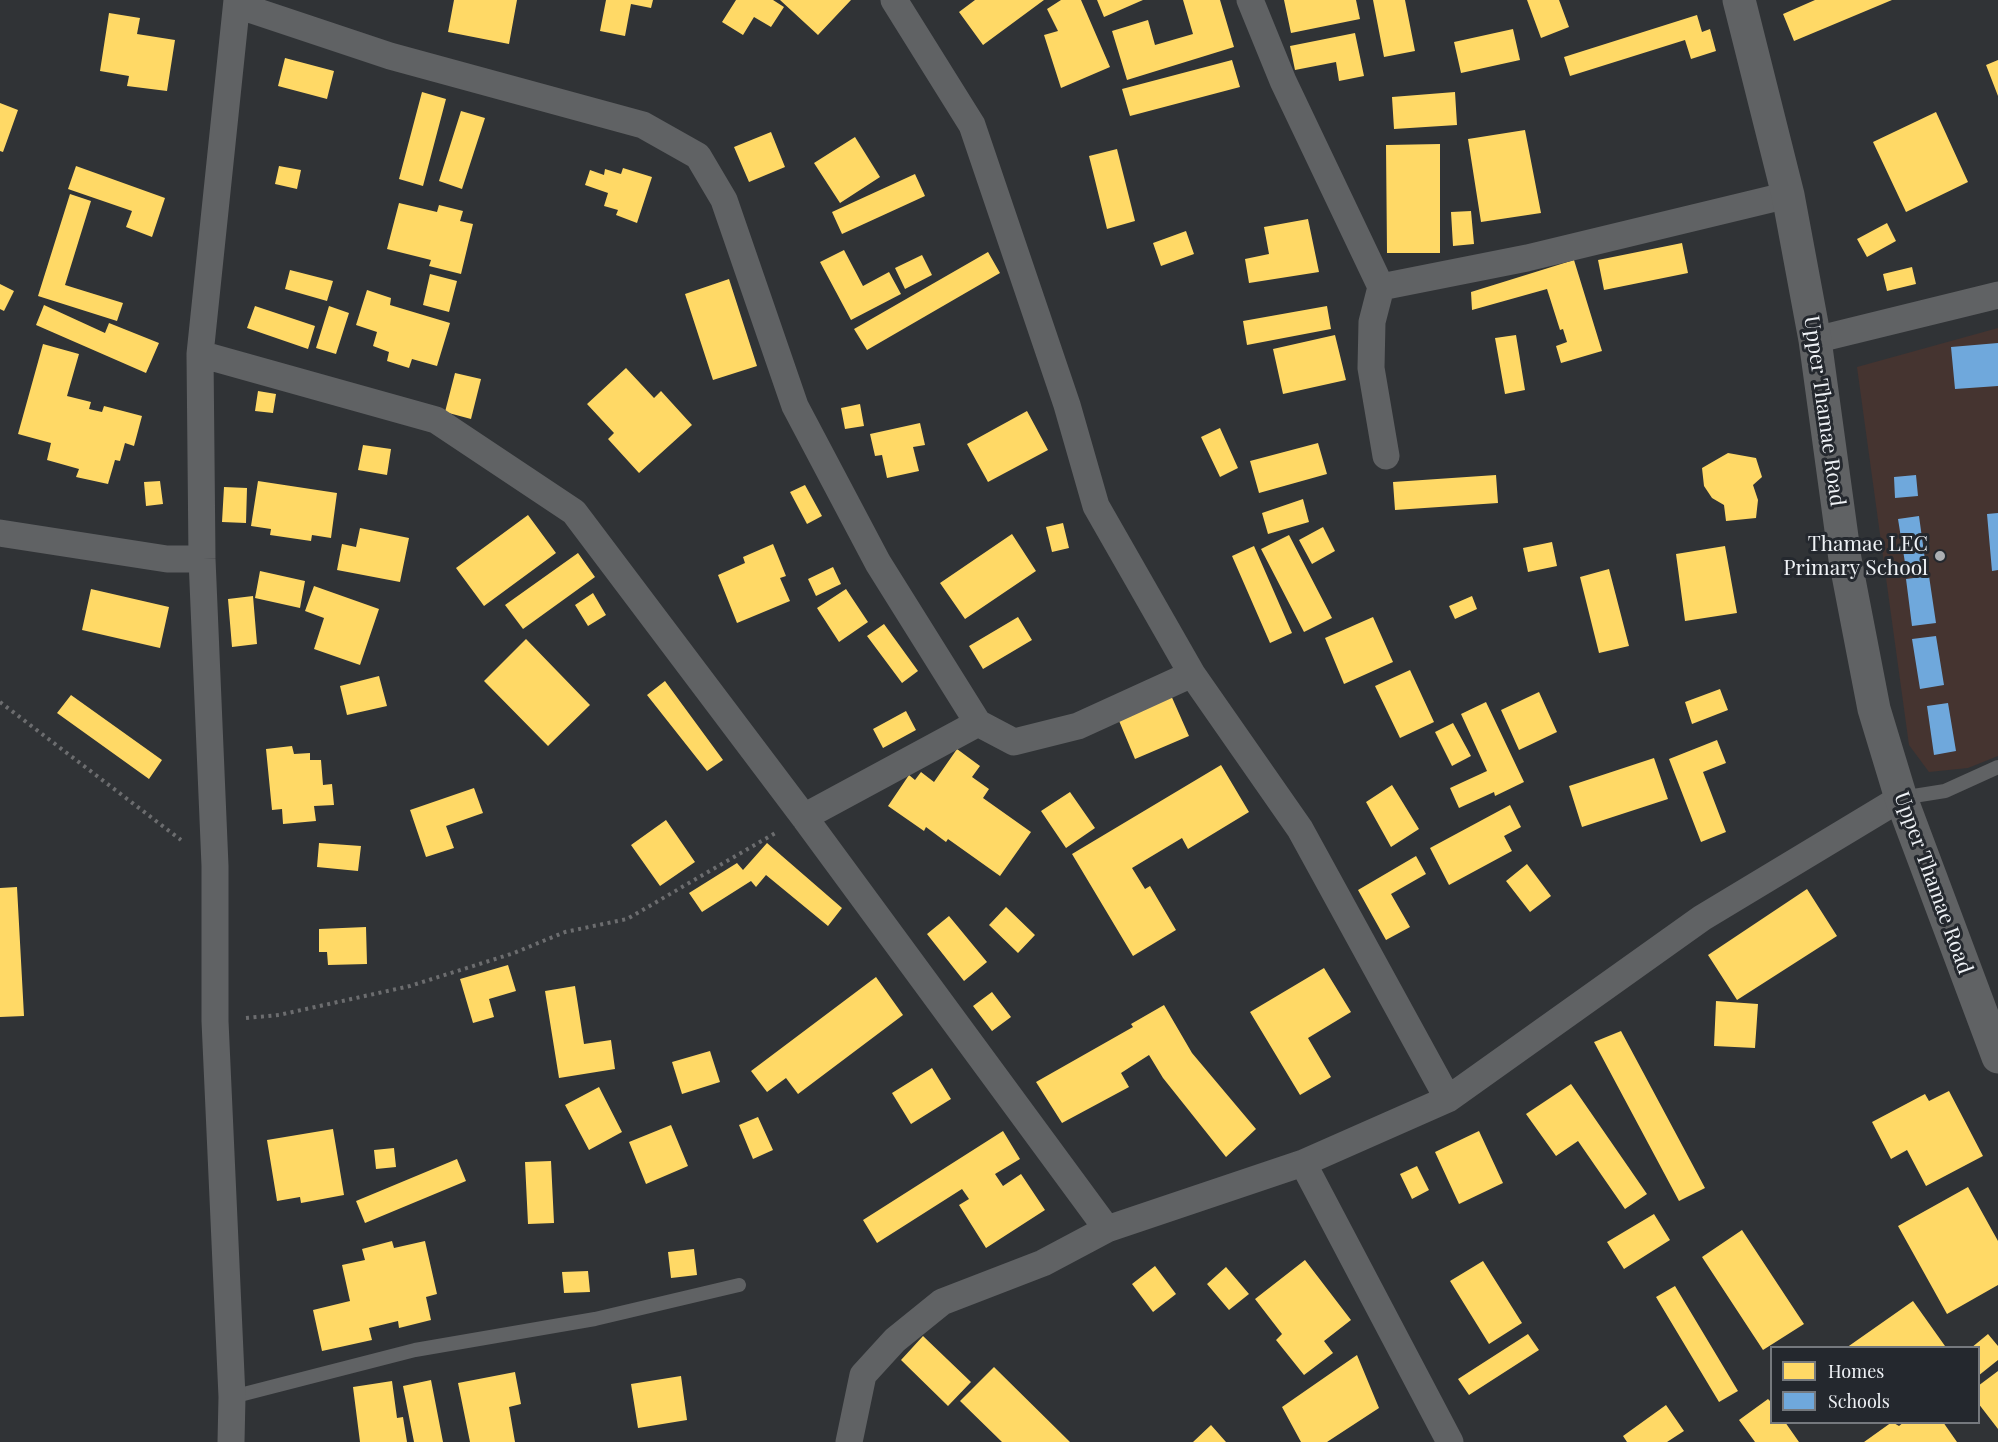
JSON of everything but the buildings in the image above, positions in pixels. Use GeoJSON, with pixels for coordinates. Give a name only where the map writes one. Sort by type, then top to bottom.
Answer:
{"type":"FeatureCollection","features":[{"type":"Feature","properties":{"kind":"street"},"geometry":{"type":"LineString","coordinates":[[894,0],[972,125],[1067,405],[1096,506],[1192,674],[1300,829],[1448,1099]]}},
{"type":"Feature","properties":{"kind":"street"},"geometry":{"type":"LineString","coordinates":[[1250,0],[1283,81],[1381,287],[1372,322],[1371,368],[1386,456]]}},
{"type":"Feature","properties":{"kind":"street","name":"Upper Thamae Road"},"geometry":{"type":"LineString","coordinates":[[1739,0],[1788,195],[1815,340],[1845,560],[1874,709],[1901,798],[1998,1057]]}},
{"type":"Feature","properties":{"kind":"street"},"geometry":{"type":"LineString","coordinates":[[231,1442],[232,1397],[215,1021],[215,866],[202,559],[200,354],[237,3],[390,56],[643,125],[698,156],[724,200],[795,406],[878,563],[978,723],[1014,742],[1078,726],[1192,674]]}},
{"type":"Feature","properties":{"kind":"street"},"geometry":{"type":"LineString","coordinates":[[1381,287],[1527,258],[1788,195]]}},
{"type":"Feature","properties":{"kind":"street"},"geometry":{"type":"LineString","coordinates":[[1815,340],[1998,295]]}},
{"type":"Feature","properties":{"kind":"street"},"geometry":{"type":"LineString","coordinates":[[200,354],[436,420],[574,512],[804,817],[1107,1229]]}},
{"type":"Feature","properties":{"kind":"street"},"geometry":{"type":"LineString","coordinates":[[0,533],[167,559],[202,559]]}},
{"type":"Feature","properties":{"kind":"street"},"geometry":{"type":"LineString","coordinates":[[804,817],[978,723]]}},
{"type":"Feature","properties":{"kind":"street"},"geometry":{"type":"LineString","coordinates":[[849,1442],[863,1376],[895,1340],[942,1302],[1043,1263],[1107,1229],[1303,1163],[1448,1099],[1702,918],[1901,798]]}},
{"type":"Feature","properties":{"kind":"street"},"geometry":{"type":"LineString","coordinates":[[1303,1163],[1450,1442]]}},
{"type":"Feature","properties":{"kind":"lane"},"geometry":{"type":"LineString","coordinates":[[1901,798],[1946,791],[1998,767]]}},
{"type":"Feature","properties":{"kind":"lane"},"geometry":{"type":"LineString","coordinates":[[232,1397],[414,1350],[596,1319],[739,1285]]}},
{"type":"Feature","properties":{"kind":"path"},"geometry":{"type":"LineString","coordinates":[[0,702],[215,866]]}},
{"type":"Feature","properties":{"kind":"path"},"geometry":{"type":"LineString","coordinates":[[215,1021],[279,1015],[410,986],[514,953],[565,933],[627,919],[804,817]]}},
{"type":"Feature","properties":{"kind":"shaded area","name":"Thamae LEC Primary School"},"geometry":{"type":"Polygon","coordinates":[[[1998,328],[1998,756],[1968,768],[1929,772],[1909,745],[1857,367],[1998,328]]]}},
{"type":"Feature","properties":{"kind":"place","name":"Thamae LEC Primary School"},"geometry":{"type":"Point","coordinates":[1940,556]}}]}
